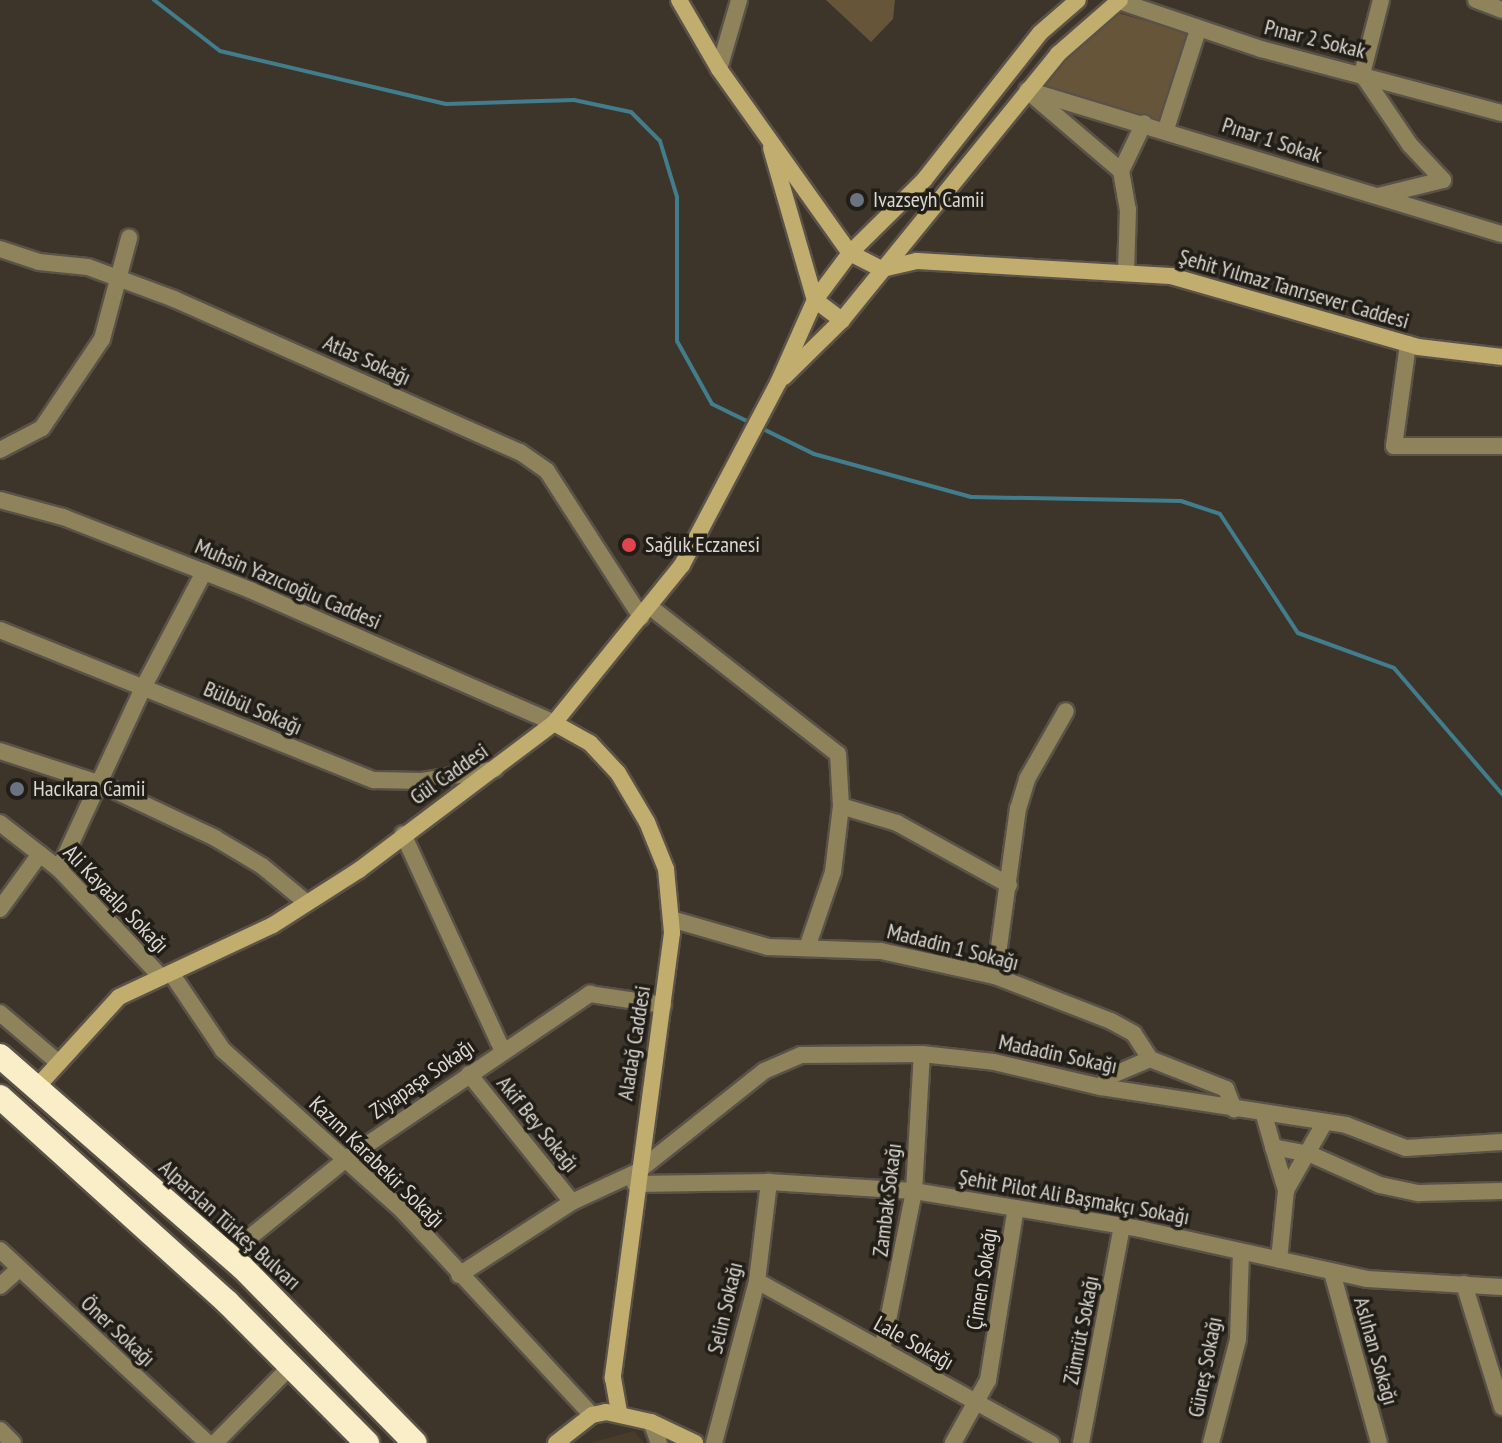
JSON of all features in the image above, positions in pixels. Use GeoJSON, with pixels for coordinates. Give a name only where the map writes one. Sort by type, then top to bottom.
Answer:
{"type":"FeatureCollection","features":[{"type":"Feature","properties":{"kind":"highway","name":"Alparslan Türkeş Bulvarı"},"geometry":{"type":"LineString","coordinates":[[0,1056],[228,1255],[415,1443]]}},
{"type":"Feature","properties":{"kind":"highway"},"geometry":{"type":"LineString","coordinates":[[0,1097],[291,1366],[367,1443]]}},
{"type":"Feature","properties":{"kind":"main road"},"geometry":{"type":"LineString","coordinates":[[679,0],[719,69],[769,143],[850,253],[882,269]]}},
{"type":"Feature","properties":{"kind":"main road","name":"Gül Caddesi"},"geometry":{"type":"LineString","coordinates":[[36,1088],[119,997],[307,903],[495,769],[554,723],[682,565],[778,383],[815,300],[850,253],[924,180],[1040,33],[1078,0]]}},
{"type":"Feature","properties":{"kind":"main road","name":"Gül Caddesi"},"geometry":{"type":"LineString","coordinates":[[778,383],[842,320],[1027,90],[1111,3]]}},
{"type":"Feature","properties":{"kind":"main road"},"geometry":{"type":"LineString","coordinates":[[769,143],[815,300],[842,320]]}},
{"type":"Feature","properties":{"kind":"main road","name":"Şehit Yılmaz Tanrısever Caddesi"},"geometry":{"type":"LineString","coordinates":[[882,269],[917,261],[1126,271],[1217,285],[1408,344],[1502,357]]}},
{"type":"Feature","properties":{"kind":"main road","name":"Aladağ Caddesi"},"geometry":{"type":"LineString","coordinates":[[554,723],[590,743],[618,773],[647,822],[666,869],[671,919],[663,1005],[636,1178],[613,1378],[619,1412]]}},
{"type":"Feature","properties":{"kind":"main road"},"geometry":{"type":"LineString","coordinates":[[556,1443],[592,1415],[619,1412],[651,1422],[695,1443]]}},
{"type":"Feature","properties":{"kind":"street"},"geometry":{"type":"LineString","coordinates":[[719,69],[739,0]]}},
{"type":"Feature","properties":{"kind":"street"},"geometry":{"type":"LineString","coordinates":[[1377,196],[1443,180],[1410,145],[1362,74],[1381,0]]}},
{"type":"Feature","properties":{"kind":"street"},"geometry":{"type":"LineString","coordinates":[[1476,0],[1502,10]]}},
{"type":"Feature","properties":{"kind":"street","name":"Pınar 2 Sokak"},"geometry":{"type":"LineString","coordinates":[[1111,3],[1198,30],[1502,113]]}},
{"type":"Feature","properties":{"kind":"street"},"geometry":{"type":"LineString","coordinates":[[1166,129],[1198,30]]}},
{"type":"Feature","properties":{"kind":"street"},"geometry":{"type":"LineString","coordinates":[[1027,90],[1121,171]]}},
{"type":"Feature","properties":{"kind":"street","name":"Pınar 1 Sokak"},"geometry":{"type":"LineString","coordinates":[[1027,90],[1166,129],[1502,234]]}},
{"type":"Feature","properties":{"kind":"street"},"geometry":{"type":"LineString","coordinates":[[1126,271],[1128,209],[1121,171],[1144,123]]}},
{"type":"Feature","properties":{"kind":"street"},"geometry":{"type":"LineString","coordinates":[[0,450],[42,428],[102,339],[113,309],[116,277],[129,238]]}},
{"type":"Feature","properties":{"kind":"street","name":"Atlas Sokağı"},"geometry":{"type":"LineString","coordinates":[[0,249],[116,277],[520,452],[547,471],[645,612],[838,754],[841,806],[833,872],[807,948]]}},
{"type":"Feature","properties":{"kind":"street"},"geometry":{"type":"LineString","coordinates":[[1408,344],[1394,446],[1502,446]]}},
{"type":"Feature","properties":{"kind":"street","name":"Muhsin Yazıcıoğlu Caddesi"},"geometry":{"type":"LineString","coordinates":[[0,500],[63,517],[204,572],[554,723]]}},
{"type":"Feature","properties":{"kind":"street"},"geometry":{"type":"LineString","coordinates":[[59,869],[144,686],[204,572]]}},
{"type":"Feature","properties":{"kind":"street","name":"Bülbül Sokağı"},"geometry":{"type":"LineString","coordinates":[[0,630],[374,780],[422,781],[495,769]]}},
{"type":"Feature","properties":{"kind":"street"},"geometry":{"type":"LineString","coordinates":[[995,976],[1018,809],[1027,779],[1066,711]]}},
{"type":"Feature","properties":{"kind":"street"},"geometry":{"type":"LineString","coordinates":[[0,751],[101,784],[215,838],[262,866],[307,903]]}},
{"type":"Feature","properties":{"kind":"street"},"geometry":{"type":"LineString","coordinates":[[841,806],[897,823],[1009,885]]}},
{"type":"Feature","properties":{"kind":"street","name":"Ali Kayaalp Sokağı"},"geometry":{"type":"LineString","coordinates":[[0,823],[59,869],[166,975]]}},
{"type":"Feature","properties":{"kind":"street"},"geometry":{"type":"LineString","coordinates":[[403,834],[503,1051]]}},
{"type":"Feature","properties":{"kind":"street"},"geometry":{"type":"LineString","coordinates":[[0,909],[40,854]]}},
{"type":"Feature","properties":{"kind":"street","name":"Madadin 1 Sokağı"},"geometry":{"type":"LineString","coordinates":[[671,919],[753,944],[881,951],[995,976],[1111,1021],[1134,1034],[1150,1059],[1226,1089],[1234,1109]]}},
{"type":"Feature","properties":{"kind":"street","name":"Kazım Karabekir Sokağı"},"geometry":{"type":"LineString","coordinates":[[166,975],[223,1050],[400,1208],[592,1415]]}},
{"type":"Feature","properties":{"kind":"street","name":"Ziyapaşa Sokağı"},"geometry":{"type":"LineString","coordinates":[[228,1255],[346,1159],[590,994],[663,1005]]}},
{"type":"Feature","properties":{"kind":"street"},"geometry":{"type":"LineString","coordinates":[[0,1013],[59,1063]]}},
{"type":"Feature","properties":{"kind":"street","name":"Madadin Sokağı"},"geometry":{"type":"LineString","coordinates":[[636,1178],[764,1071],[801,1055],[922,1054],[994,1062],[1101,1087],[1264,1115],[1325,1122],[1406,1148],[1502,1142]]}},
{"type":"Feature","properties":{"kind":"street","name":"Zambak Sokağı"},"geometry":{"type":"LineString","coordinates":[[882,1350],[914,1191],[922,1054]]}},
{"type":"Feature","properties":{"kind":"street"},"geometry":{"type":"LineString","coordinates":[[1101,1087],[1108,1077],[1150,1059]]}},
{"type":"Feature","properties":{"kind":"street","name":"Akif Bey Sokağı"},"geometry":{"type":"LineString","coordinates":[[469,1074],[572,1202]]}},
{"type":"Feature","properties":{"kind":"street"},"geometry":{"type":"LineString","coordinates":[[1264,1115],[1286,1190],[1279,1260]]}},
{"type":"Feature","properties":{"kind":"street"},"geometry":{"type":"LineString","coordinates":[[1286,1190],[1310,1154],[1325,1122]]}},
{"type":"Feature","properties":{"kind":"street"},"geometry":{"type":"LineString","coordinates":[[1273,1147],[1310,1154],[1380,1185],[1419,1193],[1502,1191]]}},
{"type":"Feature","properties":{"kind":"street","name":"Şehit Pilot Ali Başmakçı Sokağı"},"geometry":{"type":"LineString","coordinates":[[459,1275],[572,1202],[636,1178],[914,1191],[1122,1226],[1332,1272],[1502,1287]]}},
{"type":"Feature","properties":{"kind":"street","name":"Selin Sokağı"},"geometry":{"type":"LineString","coordinates":[[714,1443],[757,1281],[769,1182]]}},
{"type":"Feature","properties":{"kind":"street","name":"Çimen Sokağı"},"geometry":{"type":"LineString","coordinates":[[953,1443],[978,1403],[988,1380],[1016,1208]]}},
{"type":"Feature","properties":{"kind":"street","name":"Zümrüt Sokağı"},"geometry":{"type":"LineString","coordinates":[[1081,1443],[1122,1226]]}},
{"type":"Feature","properties":{"kind":"street","name":"Öner Sokağı"},"geometry":{"type":"LineString","coordinates":[[0,1250],[208,1443]]}},
{"type":"Feature","properties":{"kind":"street","name":"Güneş Sokağı"},"geometry":{"type":"LineString","coordinates":[[1211,1443],[1238,1339],[1241,1252]]}},
{"type":"Feature","properties":{"kind":"street"},"geometry":{"type":"LineString","coordinates":[[0,1286],[19,1269]]}},
{"type":"Feature","properties":{"kind":"street","name":"Aslıhan Sokağı"},"geometry":{"type":"LineString","coordinates":[[1332,1272],[1379,1443]]}},
{"type":"Feature","properties":{"kind":"street","name":"Lale Sokağı"},"geometry":{"type":"LineString","coordinates":[[757,1281],[1051,1443]]}},
{"type":"Feature","properties":{"kind":"street"},"geometry":{"type":"LineString","coordinates":[[1464,1284],[1502,1407]]}},
{"type":"Feature","properties":{"kind":"street"},"geometry":{"type":"LineString","coordinates":[[215,1443],[291,1366]]}},
{"type":"Feature","properties":{"kind":"street"},"geometry":{"type":"LineString","coordinates":[[651,1422],[659,1443]]}},
{"type":"Feature","properties":{"kind":"shaded area"},"geometry":{"type":"Polygon","coordinates":[[[826,0],[895,0],[893,19],[871,42],[826,0]]]}},
{"type":"Feature","properties":{"kind":"shaded area"},"geometry":{"type":"Polygon","coordinates":[[[1122,14],[1191,34],[1160,122],[1043,88],[1087,35],[1110,15],[1122,14]]]}},
{"type":"Feature","properties":{"kind":"shaded area"},"geometry":{"type":"Polygon","coordinates":[[[634,1431],[644,1443],[590,1443],[634,1431]]]}},
{"type":"Feature","properties":{"kind":"waterway"},"geometry":{"type":"LineString","coordinates":[[154,0],[220,51],[446,104],[574,100],[631,112],[660,141],[677,197],[677,341],[712,404],[751,423]]}},
{"type":"Feature","properties":{"kind":"waterway"},"geometry":{"type":"LineString","coordinates":[[759,427],[814,454],[971,497],[1181,501],[1220,514],[1298,633],[1394,668],[1502,794]]}},
{"type":"Feature","properties":{"kind":"place","name":"Ivazseyh Camii"},"geometry":{"type":"Point","coordinates":[857,200]}},
{"type":"Feature","properties":{"kind":"place","name":"Sağlık Eczanesi"},"geometry":{"type":"Point","coordinates":[629,545]}},
{"type":"Feature","properties":{"kind":"place","name":"Hacıkara Camii"},"geometry":{"type":"Point","coordinates":[17,789]}}]}
